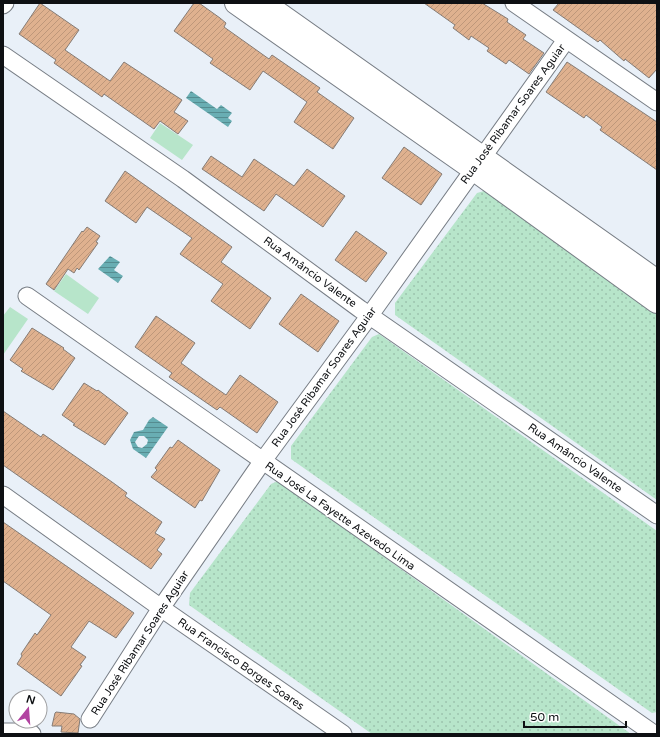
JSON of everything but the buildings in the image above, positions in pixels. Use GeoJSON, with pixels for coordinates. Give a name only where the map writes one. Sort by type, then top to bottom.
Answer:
{"type":"FeatureCollection","features":[{"type":"Feature","properties":{"kind":"main road"},"geometry":{"type":"LineString","coordinates":[[236,3],[268,12],[478,163],[657,302]]}},
{"type":"Feature","properties":{"kind":"main road"},"geometry":{"type":"LineString","coordinates":[[478,163],[657,281]]}},
{"type":"Feature","properties":{"kind":"street"},"geometry":{"type":"LineString","coordinates":[[514,3],[533,8],[566,40],[657,102]]}},
{"type":"Feature","properties":{"kind":"street","name":"Rua José Ribamar Soares Aguiar"},"geometry":{"type":"LineString","coordinates":[[90,719],[161,608],[262,462],[370,315],[566,40]]}},
{"type":"Feature","properties":{"kind":"street","name":"Rua Amâncio Valente"},"geometry":{"type":"LineString","coordinates":[[3,55],[187,182],[370,315],[657,515]]}},
{"type":"Feature","properties":{"kind":"street","name":"Rua José La Fayette Azevedo Lima"},"geometry":{"type":"LineString","coordinates":[[27,296],[262,462],[654,734]]}},
{"type":"Feature","properties":{"kind":"street","name":"Rua Francisco Borges Soares"},"geometry":{"type":"LineString","coordinates":[[3,495],[161,608],[343,734]]}},
{"type":"Feature","properties":{"kind":"street"},"geometry":{"type":"LineString","coordinates":[[654,734],[657,731]]}},
{"type":"Feature","properties":{"kind":"street"},"geometry":{"type":"LineString","coordinates":[[3,732],[24,732],[32,734]]}},
{"type":"Feature","properties":{"kind":"green space"},"geometry":{"type":"Polygon","coordinates":[[[160,123],[193,145],[182,160],[150,138],[160,123]]]}},
{"type":"Feature","properties":{"kind":"green space"},"geometry":{"type":"Polygon","coordinates":[[[484,191],[657,313],[657,500],[395,315],[395,303],[477,193],[484,191]]]}},
{"type":"Feature","properties":{"kind":"green space"},"geometry":{"type":"Polygon","coordinates":[[[66,274],[99,298],[88,314],[54,291],[66,274]]]}},
{"type":"Feature","properties":{"kind":"green space"},"geometry":{"type":"Polygon","coordinates":[[[10,307],[28,319],[3,355],[3,316],[10,307]]]}},
{"type":"Feature","properties":{"kind":"green space"},"geometry":{"type":"Polygon","coordinates":[[[379,334],[657,531],[657,712],[652,713],[291,459],[291,446],[372,337],[379,334]]]}},
{"type":"Feature","properties":{"kind":"green space"},"geometry":{"type":"Polygon","coordinates":[[[278,481],[631,734],[372,734],[189,605],[190,593],[271,484],[278,481]]]}},
{"type":"Feature","properties":{"kind":"water"},"geometry":{"type":"Polygon","coordinates":[[[191,91],[217,109],[221,105],[232,113],[228,118],[232,121],[228,127],[186,98],[191,91]]]}},
{"type":"Feature","properties":{"kind":"water"},"geometry":{"type":"Polygon","coordinates":[[[110,256],[120,262],[114,270],[123,276],[118,283],[98,269],[110,256]]]}},
{"type":"Feature","properties":{"kind":"water"},"geometry":{"type":"Polygon","coordinates":[[[153,417],[168,427],[146,458],[133,449],[130,440],[134,432],[143,430],[149,420],[153,417]],[[139,436],[135,442],[138,447],[142,448],[147,444],[148,440],[144,436],[139,436]]]}}]}
